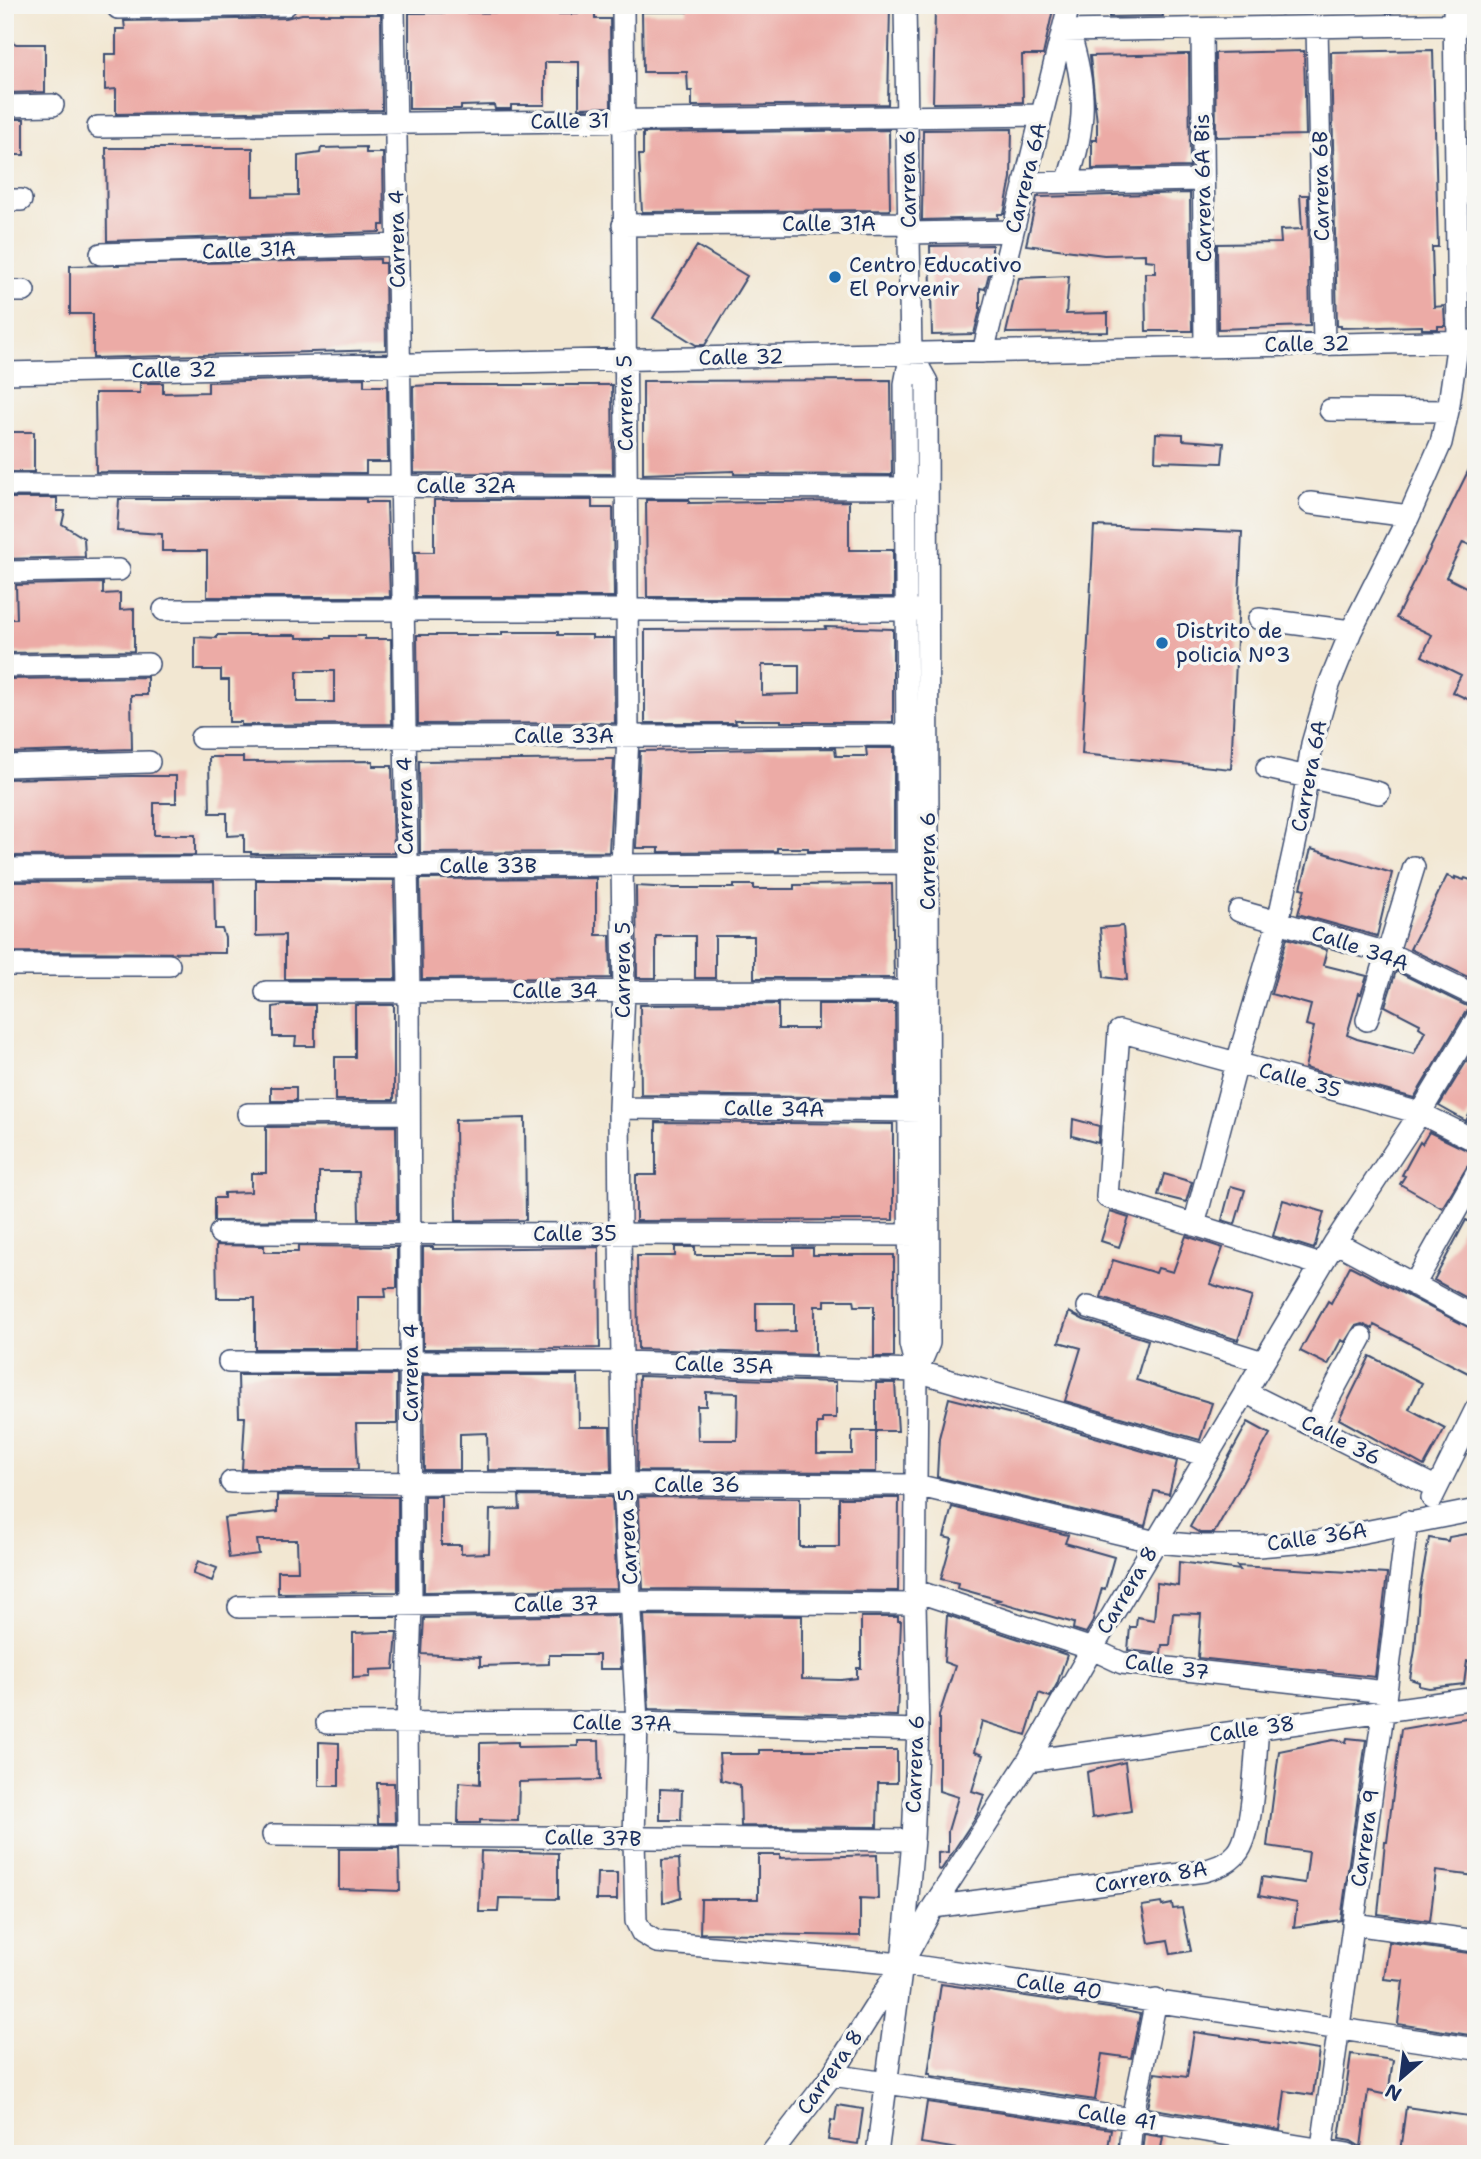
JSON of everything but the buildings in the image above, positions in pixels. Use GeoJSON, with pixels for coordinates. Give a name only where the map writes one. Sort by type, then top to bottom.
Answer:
{"type":"FeatureCollection","features":[{"type":"Feature","properties":{"kind":"street"},"geometry":{"type":"LineString","coordinates":[[118,8],[286,5]]}},
{"type":"Feature","properties":{"kind":"street","name":"Carrera 4"},"geometry":{"type":"LineString","coordinates":[[394,5],[409,991],[411,1606],[407,1722],[408,1835]]}},
{"type":"Feature","properties":{"kind":"street","name":"Carrera 5"},"geometry":{"type":"LineString","coordinates":[[623,5],[628,736],[622,865],[624,991],[619,1108],[620,1234],[625,1485],[636,1722],[636,1921],[642,1933]]}},
{"type":"Feature","properties":{"kind":"street","name":"Carrera 6"},"geometry":{"type":"LineString","coordinates":[[905,5],[911,353],[905,384],[906,735],[918,863]]}},
{"type":"Feature","properties":{"kind":"street","name":"Carrera 6A"},"geometry":{"type":"LineString","coordinates":[[983,352],[1041,115],[1066,32],[1069,5]]}},
{"type":"Feature","properties":{"kind":"street"},"geometry":{"type":"LineString","coordinates":[[1067,182],[1077,153],[1083,123],[1083,102],[1079,61],[1066,32],[1317,27],[1454,15],[1476,24]]}},
{"type":"Feature","properties":{"kind":"street","name":"Carrera 6A"},"geometry":{"type":"LineString","coordinates":[[1194,1225],[1278,922],[1301,817],[1312,744],[1329,685],[1351,631],[1409,516],[1441,443],[1467,341],[1454,15]]}},
{"type":"Feature","properties":{"kind":"street","name":"Carrera 6B"},"geometry":{"type":"LineString","coordinates":[[1317,27],[1324,344]]}},
{"type":"Feature","properties":{"kind":"street","name":"Carrera 6A Bis"},"geometry":{"type":"LineString","coordinates":[[1202,29],[1205,347]]}},
{"type":"Feature","properties":{"kind":"street"},"geometry":{"type":"LineString","coordinates":[[5,106],[53,105]]}},
{"type":"Feature","properties":{"kind":"street","name":"Calle 31"},"geometry":{"type":"LineString","coordinates":[[98,127],[1041,115]]}},
{"type":"Feature","properties":{"kind":"street"},"geometry":{"type":"LineString","coordinates":[[1024,183],[1203,180]]}},
{"type":"Feature","properties":{"kind":"street","name":"Calle 31A"},"geometry":{"type":"LineString","coordinates":[[623,225],[1013,231]]}},
{"type":"Feature","properties":{"kind":"street","name":"Calle 31A"},"geometry":{"type":"LineString","coordinates":[[101,254],[397,245]]}},
{"type":"Feature","properties":{"kind":"street","name":"Calle 32"},"geometry":{"type":"LineString","coordinates":[[5,373],[1467,341]]}},
{"type":"Feature","properties":{"kind":"street","name":"Carrera 6"},"geometry":{"type":"LineString","coordinates":[[877,2154],[902,1964],[913,1840],[918,1730],[917,1371],[910,1344],[919,1235],[918,863],[928,734],[927,382],[911,353]]}},
{"type":"Feature","properties":{"kind":"street"},"geometry":{"type":"LineString","coordinates":[[1330,410],[1448,411]]}},
{"type":"Feature","properties":{"kind":"street","name":"Calle 32A"},"geometry":{"type":"LineString","coordinates":[[5,485],[927,488]]}},
{"type":"Feature","properties":{"kind":"street"},"geometry":{"type":"LineString","coordinates":[[1310,503],[1409,516]]}},
{"type":"Feature","properties":{"kind":"street"},"geometry":{"type":"LineString","coordinates":[[5,572],[119,570]]}},
{"type":"Feature","properties":{"kind":"street"},"geometry":{"type":"LineString","coordinates":[[164,610],[928,610]]}},
{"type":"Feature","properties":{"kind":"street"},"geometry":{"type":"LineString","coordinates":[[1259,619],[1351,631]]}},
{"type":"Feature","properties":{"kind":"street"},"geometry":{"type":"LineString","coordinates":[[5,666],[148,664]]}},
{"type":"Feature","properties":{"kind":"street","name":"Calle 33A"},"geometry":{"type":"LineString","coordinates":[[201,738],[928,734]]}},
{"type":"Feature","properties":{"kind":"street"},"geometry":{"type":"LineString","coordinates":[[5,766],[149,762]]}},
{"type":"Feature","properties":{"kind":"street"},"geometry":{"type":"LineString","coordinates":[[1266,768],[1379,793]]}},
{"type":"Feature","properties":{"kind":"street","name":"Calle 33B"},"geometry":{"type":"LineString","coordinates":[[5,869],[918,863]]}},
{"type":"Feature","properties":{"kind":"street"},"geometry":{"type":"LineString","coordinates":[[1367,1020],[1414,867]]}},
{"type":"Feature","properties":{"kind":"street","name":"Calle 34A"},"geometry":{"type":"LineString","coordinates":[[1239,911],[1388,953],[1476,996]]}},
{"type":"Feature","properties":{"kind":"street"},"geometry":{"type":"LineString","coordinates":[[5,965],[169,965]]}},
{"type":"Feature","properties":{"kind":"street","name":"Calle 34"},"geometry":{"type":"LineString","coordinates":[[266,992],[918,991]]}},
{"type":"Feature","properties":{"kind":"street","name":"Carrera 8"},"geometry":{"type":"LineString","coordinates":[[771,2154],[832,2075],[902,1964],[933,1907],[1028,1761],[1335,1241],[1420,1113],[1476,1020]]}},
{"type":"Feature","properties":{"kind":"street","name":"Calle 35"},"geometry":{"type":"LineString","coordinates":[[1194,1225],[1107,1197],[1119,1031],[1420,1113],[1476,1141]]}},
{"type":"Feature","properties":{"kind":"street","name":"Calle 34A"},"geometry":{"type":"LineString","coordinates":[[619,1108],[919,1111]]}},
{"type":"Feature","properties":{"kind":"street"},"geometry":{"type":"LineString","coordinates":[[248,1114],[409,1113]]}},
{"type":"Feature","properties":{"kind":"street"},"geometry":{"type":"LineString","coordinates":[[1414,1285],[1476,1175]]}},
{"type":"Feature","properties":{"kind":"street"},"geometry":{"type":"LineString","coordinates":[[1194,1225],[1321,1265]]}},
{"type":"Feature","properties":{"kind":"street","name":"Calle 35"},"geometry":{"type":"LineString","coordinates":[[220,1233],[919,1235]]}},
{"type":"Feature","properties":{"kind":"street"},"geometry":{"type":"LineString","coordinates":[[1335,1241],[1476,1318]]}},
{"type":"Feature","properties":{"kind":"street"},"geometry":{"type":"LineString","coordinates":[[1088,1307],[1263,1362]]}},
{"type":"Feature","properties":{"kind":"street"},"geometry":{"type":"LineString","coordinates":[[1314,1426],[1362,1337]]}},
{"type":"Feature","properties":{"kind":"street","name":"Calle 35A"},"geometry":{"type":"LineString","coordinates":[[229,1362],[622,1362],[917,1371],[1207,1456]]}},
{"type":"Feature","properties":{"kind":"street","name":"Calle 36"},"geometry":{"type":"LineString","coordinates":[[1245,1392],[1437,1488]]}},
{"type":"Feature","properties":{"kind":"street","name":"Carrera 9"},"geometry":{"type":"LineString","coordinates":[[1322,2152],[1384,1701],[1414,1521],[1437,1488],[1476,1409]]}},
{"type":"Feature","properties":{"kind":"street","name":"Calle 36"},"geometry":{"type":"LineString","coordinates":[[231,1482],[916,1485],[1156,1542]]}},
{"type":"Feature","properties":{"kind":"street","name":"Calle 36A"},"geometry":{"type":"LineString","coordinates":[[1156,1542],[1203,1546],[1258,1546],[1318,1541],[1476,1510]]}},
{"type":"Feature","properties":{"kind":"street","name":"Calle 37"},"geometry":{"type":"LineString","coordinates":[[239,1607],[916,1598],[1092,1649],[1122,1663],[1384,1701]]}},
{"type":"Feature","properties":{"kind":"street","name":"Calle 38"},"geometry":{"type":"LineString","coordinates":[[1028,1761],[1258,1728],[1384,1701],[1476,1698]]}},
{"type":"Feature","properties":{"kind":"street","name":"Calle 37A"},"geometry":{"type":"LineString","coordinates":[[327,1723],[636,1722],[918,1730]]}},
{"type":"Feature","properties":{"kind":"street","name":"Carrera 8A"},"geometry":{"type":"LineString","coordinates":[[933,1907],[1204,1871],[1228,1863],[1240,1851],[1248,1830],[1258,1728]]}},
{"type":"Feature","properties":{"kind":"street","name":"Calle 37B"},"geometry":{"type":"LineString","coordinates":[[273,1835],[913,1840]]}},
{"type":"Feature","properties":{"kind":"street"},"geometry":{"type":"LineString","coordinates":[[1353,1924],[1476,1941]]}},
{"type":"Feature","properties":{"kind":"street","name":"Calle 40"},"geometry":{"type":"LineString","coordinates":[[642,1933],[657,1942],[902,1964],[1476,2049]]}},
{"type":"Feature","properties":{"kind":"street"},"geometry":{"type":"LineString","coordinates":[[1129,2154],[1132,2119],[1156,2000]]}},
{"type":"Feature","properties":{"kind":"street","name":"Calle 41"},"geometry":{"type":"LineString","coordinates":[[832,2075],[1348,2154]]}},
{"type":"Feature","properties":{"kind":"place","name":"Centro Educativo El Porvenir"},"geometry":{"type":"Point","coordinates":[835,277]}},
{"type":"Feature","properties":{"kind":"place","name":"Distrito de policia N°3"},"geometry":{"type":"Point","coordinates":[1162,643]}}]}
